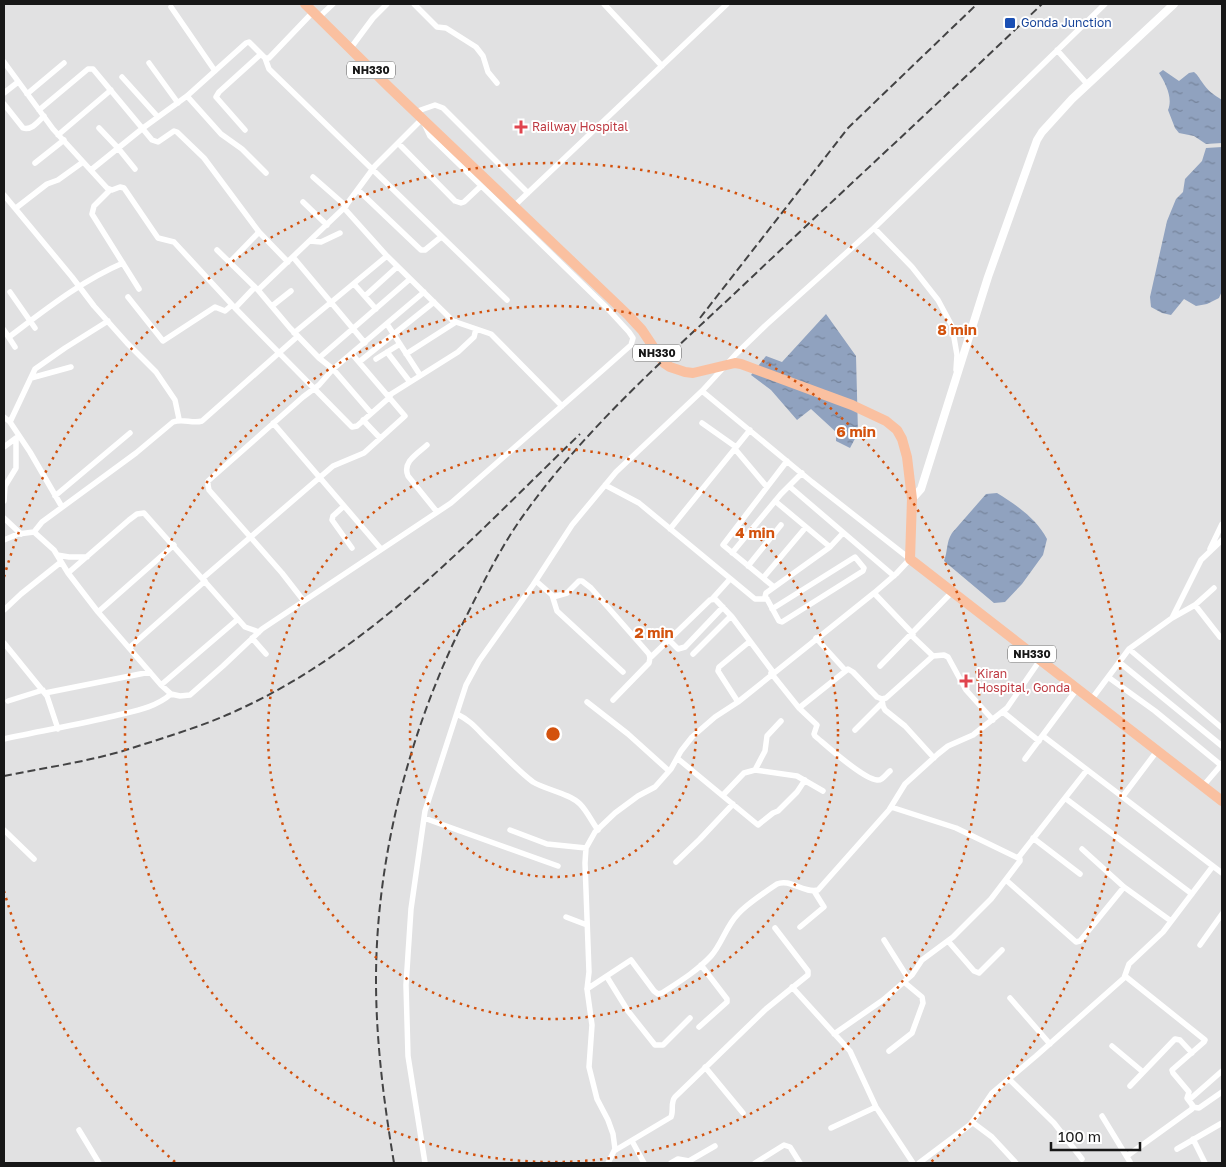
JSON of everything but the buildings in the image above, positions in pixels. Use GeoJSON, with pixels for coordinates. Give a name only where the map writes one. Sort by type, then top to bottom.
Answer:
{"type":"FeatureCollection","features":[{"type":"Feature","properties":{"kind":"highway","name":"NH330"},"geometry":{"type":"LineString","coordinates":[[305,4],[418,115],[636,323],[664,363],[685,372],[693,373],[735,363],[742,364],[852,405],[886,420],[897,430],[902,439],[907,457],[912,499],[910,559],[1222,801]]}},
{"type":"Feature","properties":{"kind":"street"},"geometry":{"type":"LineString","coordinates":[[263,56],[269,58],[316,15],[332,4]]}},
{"type":"Feature","properties":{"kind":"street"},"geometry":{"type":"LineString","coordinates":[[350,49],[373,18],[387,4]]}},
{"type":"Feature","properties":{"kind":"street"},"geometry":{"type":"LineString","coordinates":[[414,4],[436,27],[446,28],[476,47],[483,56],[488,72],[497,83]]}},
{"type":"Feature","properties":{"kind":"street"},"geometry":{"type":"LineString","coordinates":[[604,4],[662,66]]}},
{"type":"Feature","properties":{"kind":"street"},"geometry":{"type":"LineString","coordinates":[[508,212],[727,4]]}},
{"type":"Feature","properties":{"kind":"street"},"geometry":{"type":"LineString","coordinates":[[425,1163],[408,1056],[406,985],[411,909],[424,818],[435,777],[466,685],[479,662],[572,525],[616,472],[702,391],[760,331],[874,228],[1106,4]]}},
{"type":"Feature","properties":{"kind":"street"},"geometry":{"type":"LineString","coordinates":[[912,499],[921,489],[988,278],[1037,140],[1042,132],[1088,85],[1174,4]]}},
{"type":"Feature","properties":{"kind":"street"},"geometry":{"type":"LineString","coordinates":[[171,7],[215,71]]}},
{"type":"Feature","properties":{"kind":"street"},"geometry":{"type":"LineString","coordinates":[[91,170],[187,96],[247,42],[251,43],[263,56],[269,69],[507,300]]}},
{"type":"Feature","properties":{"kind":"street"},"geometry":{"type":"LineString","coordinates":[[1057,50],[1088,85]]}},
{"type":"Feature","properties":{"kind":"street"},"geometry":{"type":"LineString","coordinates":[[245,130],[216,97],[219,92],[263,56]]}},
{"type":"Feature","properties":{"kind":"street"},"geometry":{"type":"LineString","coordinates":[[4,62],[58,134],[110,190]]}},
{"type":"Feature","properties":{"kind":"street"},"geometry":{"type":"LineString","coordinates":[[27,94],[64,62]]}},
{"type":"Feature","properties":{"kind":"street"},"geometry":{"type":"LineString","coordinates":[[149,63],[178,103]]}},
{"type":"Feature","properties":{"kind":"street"},"geometry":{"type":"LineString","coordinates":[[39,110],[90,68],[111,90],[142,129],[156,142],[174,131],[208,162],[259,232],[290,260],[365,343]]}},
{"type":"Feature","properties":{"kind":"street"},"geometry":{"type":"LineString","coordinates":[[122,77],[158,117]]}},
{"type":"Feature","properties":{"kind":"street"},"geometry":{"type":"LineString","coordinates":[[4,93],[18,82]]}},
{"type":"Feature","properties":{"kind":"street"},"geometry":{"type":"LineString","coordinates":[[58,134],[111,90]]}},
{"type":"Feature","properties":{"kind":"street"},"geometry":{"type":"LineString","coordinates":[[187,96],[221,134],[242,149],[266,174]]}},
{"type":"Feature","properties":{"kind":"street"},"geometry":{"type":"LineString","coordinates":[[4,104],[26,130],[30,129],[44,116]]}},
{"type":"Feature","properties":{"kind":"street"},"geometry":{"type":"LineString","coordinates":[[128,296],[163,341],[215,307],[225,311],[234,306],[290,260],[345,207],[373,169],[398,143],[418,115],[434,105],[443,108],[528,194]]}},
{"type":"Feature","properties":{"kind":"street"},"geometry":{"type":"LineString","coordinates":[[34,532],[54,550],[68,573],[98,612],[161,685],[171,694],[180,696],[190,695],[259,632],[303,600],[451,503],[631,345],[633,338],[606,307],[430,136],[418,115]]}},
{"type":"Feature","properties":{"kind":"street"},"geometry":{"type":"LineString","coordinates":[[99,128],[135,169]]}},
{"type":"Feature","properties":{"kind":"street"},"geometry":{"type":"LineString","coordinates":[[35,163],[64,140]]}},
{"type":"Feature","properties":{"kind":"street"},"geometry":{"type":"LineString","coordinates":[[398,143],[455,201],[464,202],[481,186]]}},
{"type":"Feature","properties":{"kind":"street"},"geometry":{"type":"LineString","coordinates":[[16,208],[47,184],[58,180],[83,162]]}},
{"type":"Feature","properties":{"kind":"street"},"geometry":{"type":"LineString","coordinates":[[313,177],[345,207],[387,256],[434,302],[456,322],[491,334],[562,406]]}},
{"type":"Feature","properties":{"kind":"street"},"geometry":{"type":"LineString","coordinates":[[139,289],[92,211],[94,206],[110,190],[120,187],[124,188],[158,238],[174,242],[352,427],[357,426],[389,396],[458,352],[474,337],[476,329]]}},
{"type":"Feature","properties":{"kind":"street"},"geometry":{"type":"LineString","coordinates":[[358,190],[421,250],[425,250],[441,237]]}},
{"type":"Feature","properties":{"kind":"street"},"geometry":{"type":"LineString","coordinates":[[4,195],[108,321],[156,372],[175,400],[179,419]]}},
{"type":"Feature","properties":{"kind":"street"},"geometry":{"type":"LineString","coordinates":[[303,202],[326,225]]}},
{"type":"Feature","properties":{"kind":"street"},"geometry":{"type":"LineString","coordinates":[[874,228],[912,267],[938,300],[952,326],[957,355],[956,379]]}},
{"type":"Feature","properties":{"kind":"street"},"geometry":{"type":"LineString","coordinates":[[230,262],[259,232]]}},
{"type":"Feature","properties":{"kind":"street"},"geometry":{"type":"LineString","coordinates":[[310,241],[321,242],[340,234]]}},
{"type":"Feature","properties":{"kind":"street"},"geometry":{"type":"LineString","coordinates":[[217,250],[272,306],[296,335],[333,369],[371,413]]}},
{"type":"Feature","properties":{"kind":"street"},"geometry":{"type":"LineString","coordinates":[[4,540],[34,532],[42,522],[136,453],[172,422],[179,419],[196,423],[202,421],[280,353],[330,303],[387,256]]}},
{"type":"Feature","properties":{"kind":"street"},"geometry":{"type":"LineString","coordinates":[[8,337],[99,274],[123,263]]}},
{"type":"Feature","properties":{"kind":"street"},"geometry":{"type":"LineString","coordinates":[[365,296],[398,267]]}},
{"type":"Feature","properties":{"kind":"street"},"geometry":{"type":"LineString","coordinates":[[319,358],[410,279]]}},
{"type":"Feature","properties":{"kind":"street"},"geometry":{"type":"LineString","coordinates":[[354,284],[376,309]]}},
{"type":"Feature","properties":{"kind":"street"},"geometry":{"type":"LineString","coordinates":[[272,306],[291,291]]}},
{"type":"Feature","properties":{"kind":"street"},"geometry":{"type":"LineString","coordinates":[[10,292],[36,328]]}},
{"type":"Feature","properties":{"kind":"street"},"geometry":{"type":"LineString","coordinates":[[303,600],[209,490],[208,480],[314,389],[333,369],[424,292]]}},
{"type":"Feature","properties":{"kind":"street"},"geometry":{"type":"LineString","coordinates":[[359,362],[434,302]]}},
{"type":"Feature","properties":{"kind":"street"},"geometry":{"type":"LineString","coordinates":[[10,422],[33,372],[38,366],[108,321]]}},
{"type":"Feature","properties":{"kind":"street"},"geometry":{"type":"LineString","coordinates":[[406,354],[456,322]]}},
{"type":"Feature","properties":{"kind":"street"},"geometry":{"type":"LineString","coordinates":[[386,324],[420,375]]}},
{"type":"Feature","properties":{"kind":"street"},"geometry":{"type":"LineString","coordinates":[[4,330],[15,347]]}},
{"type":"Feature","properties":{"kind":"street"},"geometry":{"type":"LineString","coordinates":[[376,359],[400,344]]}},
{"type":"Feature","properties":{"kind":"street"},"geometry":{"type":"LineString","coordinates":[[387,352],[410,382]]}},
{"type":"Feature","properties":{"kind":"street"},"geometry":{"type":"LineString","coordinates":[[129,648],[250,536],[333,466],[364,452],[405,416],[352,354]]}},
{"type":"Feature","properties":{"kind":"street"},"geometry":{"type":"LineString","coordinates":[[31,378],[71,368]]}},
{"type":"Feature","properties":{"kind":"street"},"geometry":{"type":"LineString","coordinates":[[608,1163],[614,1151],[613,1134],[597,1099],[590,1067],[592,1025],[587,989],[589,972],[586,848],[590,838],[615,813],[638,796],[655,787],[669,771],[692,737],[874,593],[910,559],[702,391]]}},
{"type":"Feature","properties":{"kind":"street"},"geometry":{"type":"LineString","coordinates":[[4,417],[10,422],[17,437],[62,507]]}},
{"type":"Feature","properties":{"kind":"street"},"geometry":{"type":"LineString","coordinates":[[363,420],[380,438]]}},
{"type":"Feature","properties":{"kind":"street"},"geometry":{"type":"LineString","coordinates":[[702,422],[736,448],[767,487]]}},
{"type":"Feature","properties":{"kind":"street"},"geometry":{"type":"LineString","coordinates":[[273,423],[381,549]]}},
{"type":"Feature","properties":{"kind":"street"},"geometry":{"type":"LineString","coordinates":[[670,529],[750,430]]}},
{"type":"Feature","properties":{"kind":"street"},"geometry":{"type":"LineString","coordinates":[[56,496],[130,433]]}},
{"type":"Feature","properties":{"kind":"street"},"geometry":{"type":"LineString","coordinates":[[4,447],[17,437]]}},
{"type":"Feature","properties":{"kind":"street"},"geometry":{"type":"LineString","coordinates":[[4,501],[6,486],[16,468],[17,437]]}},
{"type":"Feature","properties":{"kind":"street"},"geometry":{"type":"LineString","coordinates":[[427,445],[408,462],[406,469],[408,476],[437,512]]}},
{"type":"Feature","properties":{"kind":"street"},"geometry":{"type":"LineString","coordinates":[[774,587],[724,547],[723,543],[788,461]]}},
{"type":"Feature","properties":{"kind":"street"},"geometry":{"type":"LineString","coordinates":[[732,553],[788,486],[802,473]]}},
{"type":"Feature","properties":{"kind":"street"},"geometry":{"type":"LineString","coordinates":[[604,485],[634,500],[755,599],[767,599]]}},
{"type":"Feature","properties":{"kind":"street"},"geometry":{"type":"LineString","coordinates":[[788,486],[894,576]]}},
{"type":"Feature","properties":{"kind":"street"},"geometry":{"type":"LineString","coordinates":[[775,501],[830,547]]}},
{"type":"Feature","properties":{"kind":"street"},"geometry":{"type":"LineString","coordinates":[[344,506],[333,516],[332,520],[352,548]]}},
{"type":"Feature","properties":{"kind":"street"},"geometry":{"type":"LineString","coordinates":[[68,573],[129,520],[144,513],[149,516],[245,627],[259,632]]}},
{"type":"Feature","properties":{"kind":"street"},"geometry":{"type":"LineString","coordinates":[[4,518],[21,534]]}},
{"type":"Feature","properties":{"kind":"street"},"geometry":{"type":"LineString","coordinates":[[1208,553],[1222,524]]}},
{"type":"Feature","properties":{"kind":"street"},"geometry":{"type":"LineString","coordinates":[[748,566],[781,526]]}},
{"type":"Feature","properties":{"kind":"street"},"geometry":{"type":"LineString","coordinates":[[763,578],[806,527]]}},
{"type":"Feature","properties":{"kind":"street"},"geometry":{"type":"LineString","coordinates":[[772,609],[855,557],[864,568],[863,571],[782,622],[779,621],[772,609],[765,594],[830,547],[843,533]]}},
{"type":"Feature","properties":{"kind":"street"},"geometry":{"type":"LineString","coordinates":[[1172,618],[1201,560],[1222,540]]}},
{"type":"Feature","properties":{"kind":"street"},"geometry":{"type":"LineString","coordinates":[[98,612],[174,545]]}},
{"type":"Feature","properties":{"kind":"street"},"geometry":{"type":"LineString","coordinates":[[56,555],[69,558],[87,557]]}},
{"type":"Feature","properties":{"kind":"street"},"geometry":{"type":"LineString","coordinates":[[4,610],[61,562]]}},
{"type":"Feature","properties":{"kind":"street"},"geometry":{"type":"LineString","coordinates":[[613,700],[649,663],[650,658],[712,600],[730,579]]}},
{"type":"Feature","properties":{"kind":"street"},"geometry":{"type":"LineString","coordinates":[[536,580],[553,597],[558,611],[623,672]]}},
{"type":"Feature","properties":{"kind":"street"},"geometry":{"type":"LineString","coordinates":[[553,597],[564,595],[579,581],[582,581],[650,658]]}},
{"type":"Feature","properties":{"kind":"street"},"geometry":{"type":"LineString","coordinates":[[1091,700],[1129,649],[1172,618],[1195,605],[1214,588]]}},
{"type":"Feature","properties":{"kind":"street"},"geometry":{"type":"LineString","coordinates":[[880,666],[952,592]]}},
{"type":"Feature","properties":{"kind":"street"},"geometry":{"type":"LineString","coordinates":[[874,593],[933,656]]}},
{"type":"Feature","properties":{"kind":"street"},"geometry":{"type":"LineString","coordinates":[[712,600],[717,600],[731,616],[798,708],[817,725],[815,736],[859,772],[878,780],[890,771]]}},
{"type":"Feature","properties":{"kind":"street"},"geometry":{"type":"LineString","coordinates":[[1195,605],[1220,637]]}},
{"type":"Feature","properties":{"kind":"street"},"geometry":{"type":"LineString","coordinates":[[669,640],[678,649],[685,647],[723,607]]}},
{"type":"Feature","properties":{"kind":"street"},"geometry":{"type":"LineString","coordinates":[[693,654],[731,616]]}},
{"type":"Feature","properties":{"kind":"street"},"geometry":{"type":"LineString","coordinates":[[161,685],[238,619]]}},
{"type":"Feature","properties":{"kind":"street"},"geometry":{"type":"LineString","coordinates":[[252,638],[266,654]]}},
{"type":"Feature","properties":{"kind":"street"},"geometry":{"type":"LineString","coordinates":[[816,638],[845,670],[853,672],[882,701],[885,710],[905,726],[934,758]]}},
{"type":"Feature","properties":{"kind":"street"},"geometry":{"type":"LineString","coordinates":[[738,702],[718,673],[718,669],[749,642]]}},
{"type":"Feature","properties":{"kind":"street"},"geometry":{"type":"LineString","coordinates":[[4,644],[50,701],[58,729]]}},
{"type":"Feature","properties":{"kind":"street"},"geometry":{"type":"LineString","coordinates":[[1129,649],[1222,728]]}},
{"type":"Feature","properties":{"kind":"street"},"geometry":{"type":"LineString","coordinates":[[855,730],[882,701],[933,656],[944,654],[948,656],[966,690],[993,720]]}},
{"type":"Feature","properties":{"kind":"street"},"geometry":{"type":"LineString","coordinates":[[587,989],[631,960],[658,994],[689,976],[701,965],[718,948],[737,915],[778,884],[787,883],[802,889],[818,890],[891,806],[905,784],[948,746],[973,735],[1008,708],[1040,660]]}},
{"type":"Feature","properties":{"kind":"street"},"geometry":{"type":"LineString","coordinates":[[1119,662],[1222,746]]}},
{"type":"Feature","properties":{"kind":"street"},"geometry":{"type":"LineString","coordinates":[[798,708],[845,670]]}},
{"type":"Feature","properties":{"kind":"street"},"geometry":{"type":"LineString","coordinates":[[8,701],[44,692],[150,672]]}},
{"type":"Feature","properties":{"kind":"street"},"geometry":{"type":"LineString","coordinates":[[1108,677],[1155,711],[1222,765],[1203,786]]}},
{"type":"Feature","properties":{"kind":"street"},"geometry":{"type":"LineString","coordinates":[[1025,759],[1077,689]]}},
{"type":"Feature","properties":{"kind":"street"},"geometry":{"type":"LineString","coordinates":[[4,739],[58,729],[147,708],[162,702],[171,694]]}},
{"type":"Feature","properties":{"kind":"street"},"geometry":{"type":"LineString","coordinates":[[587,702],[628,734],[669,771]]}},
{"type":"Feature","properties":{"kind":"street"},"geometry":{"type":"LineString","coordinates":[[1003,712],[1123,796],[1222,873]]}},
{"type":"Feature","properties":{"kind":"street"},"geometry":{"type":"LineString","coordinates":[[457,714],[476,726],[497,749],[533,782],[541,787],[572,798],[580,804],[598,830]]}},
{"type":"Feature","properties":{"kind":"street"},"geometry":{"type":"LineString","coordinates":[[755,770],[765,751],[766,738],[781,721]]}},
{"type":"Feature","properties":{"kind":"street"},"geometry":{"type":"LineString","coordinates":[[1123,796],[1157,751]]}},
{"type":"Feature","properties":{"kind":"street"},"geometry":{"type":"LineString","coordinates":[[677,758],[758,825],[790,800],[805,780]]}},
{"type":"Feature","properties":{"kind":"street"},"geometry":{"type":"LineString","coordinates":[[723,795],[744,773],[755,770],[790,774],[805,780],[823,791]]}},
{"type":"Feature","properties":{"kind":"street"},"geometry":{"type":"LineString","coordinates":[[834,1034],[883,1000],[906,980],[922,960],[948,941],[991,899],[1020,861],[1018,858],[1087,770]]}},
{"type":"Feature","properties":{"kind":"street"},"geometry":{"type":"LineString","coordinates":[[1065,798],[1192,894]]}},
{"type":"Feature","properties":{"kind":"street"},"geometry":{"type":"LineString","coordinates":[[676,862],[733,804]]}},
{"type":"Feature","properties":{"kind":"street"},"geometry":{"type":"LineString","coordinates":[[891,806],[956,828],[1018,858]]}},
{"type":"Feature","properties":{"kind":"street"},"geometry":{"type":"LineString","coordinates":[[424,818],[558,866]]}},
{"type":"Feature","properties":{"kind":"street"},"geometry":{"type":"LineString","coordinates":[[4,830],[34,859]]}},
{"type":"Feature","properties":{"kind":"street"},"geometry":{"type":"LineString","coordinates":[[510,830],[547,844],[586,848]]}},
{"type":"Feature","properties":{"kind":"street"},"geometry":{"type":"LineString","coordinates":[[1034,838],[1080,874]]}},
{"type":"Feature","properties":{"kind":"street"},"geometry":{"type":"LineString","coordinates":[[1082,849],[1124,887],[1171,921]]}},
{"type":"Feature","properties":{"kind":"street"},"geometry":{"type":"LineString","coordinates":[[920,1163],[972,1122],[989,1097],[1126,976],[1129,964],[1163,932],[1213,866]]}},
{"type":"Feature","properties":{"kind":"street"},"geometry":{"type":"LineString","coordinates":[[1006,880],[1076,942],[1080,941],[1124,887]]}},
{"type":"Feature","properties":{"kind":"street"},"geometry":{"type":"LineString","coordinates":[[800,928],[824,907],[814,891]]}},
{"type":"Feature","properties":{"kind":"street"},"geometry":{"type":"LineString","coordinates":[[1200,945],[1222,914]]}},
{"type":"Feature","properties":{"kind":"street"},"geometry":{"type":"LineString","coordinates":[[566,917],[587,925]]}},
{"type":"Feature","properties":{"kind":"street"},"geometry":{"type":"LineString","coordinates":[[614,1151],[671,1117],[673,1099],[766,1009],[808,975],[808,971],[775,928]]}},
{"type":"Feature","properties":{"kind":"street"},"geometry":{"type":"LineString","coordinates":[[884,940],[906,980],[922,997],[923,1003],[913,1031],[890,1051]]}},
{"type":"Feature","properties":{"kind":"street"},"geometry":{"type":"LineString","coordinates":[[948,941],[974,971],[978,973],[1002,950]]}},
{"type":"Feature","properties":{"kind":"street"},"geometry":{"type":"LineString","coordinates":[[699,1027],[727,999],[701,965]]}},
{"type":"Feature","properties":{"kind":"street"},"geometry":{"type":"LineString","coordinates":[[1126,976],[1204,1038],[1204,1042],[1172,1070],[1189,1092],[1187,1097],[1192,1107]]}},
{"type":"Feature","properties":{"kind":"street"},"geometry":{"type":"LineString","coordinates":[[607,977],[628,1011],[657,1046],[663,1045],[690,1018]]}},
{"type":"Feature","properties":{"kind":"street"},"geometry":{"type":"LineString","coordinates":[[792,987],[850,1051],[876,1107],[913,1163]]}},
{"type":"Feature","properties":{"kind":"street"},"geometry":{"type":"LineString","coordinates":[[1010,998],[1050,1044]]}},
{"type":"Feature","properties":{"kind":"street"},"geometry":{"type":"LineString","coordinates":[[1130,1086],[1175,1039],[1180,1040],[1192,1053]]}},
{"type":"Feature","properties":{"kind":"street"},"geometry":{"type":"LineString","coordinates":[[1112,1046],[1143,1072]]}},
{"type":"Feature","properties":{"kind":"street"},"geometry":{"type":"LineString","coordinates":[[705,1067],[743,1112]]}},
{"type":"Feature","properties":{"kind":"street"},"geometry":{"type":"LineString","coordinates":[[1189,1100],[1222,1071]]}},
{"type":"Feature","properties":{"kind":"street"},"geometry":{"type":"LineString","coordinates":[[1010,1079],[1058,1128],[1082,1159]]}},
{"type":"Feature","properties":{"kind":"street"},"geometry":{"type":"LineString","coordinates":[[1102,1116],[1129,1159],[1192,1107],[1199,1108],[1222,1092]]}},
{"type":"Feature","properties":{"kind":"street"},"geometry":{"type":"LineString","coordinates":[[832,1128],[876,1107]]}},
{"type":"Feature","properties":{"kind":"street"},"geometry":{"type":"LineString","coordinates":[[972,1122],[996,1141],[1016,1163]]}},
{"type":"Feature","properties":{"kind":"street"},"geometry":{"type":"LineString","coordinates":[[1177,1149],[1222,1123]]}},
{"type":"Feature","properties":{"kind":"street"},"geometry":{"type":"LineString","coordinates":[[79,1130],[99,1163]]}},
{"type":"Feature","properties":{"kind":"street"},"geometry":{"type":"LineString","coordinates":[[1194,1139],[1205,1163]]}},
{"type":"Feature","properties":{"kind":"street"},"geometry":{"type":"LineString","coordinates":[[632,1141],[644,1163]]}},
{"type":"Feature","properties":{"kind":"street"},"geometry":{"type":"LineString","coordinates":[[755,1163],[784,1145],[790,1147],[800,1163]]}},
{"type":"Feature","properties":{"kind":"street"},"geometry":{"type":"LineString","coordinates":[[671,1163],[678,1159],[689,1161],[715,1146]]}},
{"type":"Feature","properties":{"kind":"water"},"geometry":{"type":"Polygon","coordinates":[[[1163,70],[1179,81],[1189,73],[1194,72],[1208,90],[1222,100],[1222,143],[1206,144],[1194,136],[1179,133],[1168,110],[1169,96],[1159,73],[1163,70]]]}},
{"type":"Feature","properties":{"kind":"water"},"geometry":{"type":"Polygon","coordinates":[[[1222,147],[1222,291],[1219,298],[1207,304],[1196,306],[1184,299],[1171,315],[1162,313],[1151,307],[1150,297],[1167,221],[1176,199],[1183,192],[1185,179],[1202,161],[1206,148],[1222,147]]]}},
{"type":"Feature","properties":{"kind":"water"},"geometry":{"type":"Polygon","coordinates":[[[826,314],[856,356],[858,433],[850,448],[836,441],[836,432],[811,409],[797,420],[771,390],[751,375],[766,356],[782,362],[826,314]]]}},
{"type":"Feature","properties":{"kind":"water"},"geometry":{"type":"Polygon","coordinates":[[[997,493],[1031,518],[1047,539],[1043,555],[1022,584],[1005,602],[994,603],[944,561],[952,533],[986,494],[997,493]]]}},
{"type":"Feature","properties":{"kind":"railway"},"geometry":{"type":"LineString","coordinates":[[700,318],[848,128],[977,4]]}},
{"type":"Feature","properties":{"kind":"railway"},"geometry":{"type":"LineString","coordinates":[[394,1163],[381,1072],[376,980],[382,886],[390,838],[414,745],[430,700],[468,613],[496,560],[519,521],[551,480],[574,451],[625,397],[1042,4]]}},
{"type":"Feature","properties":{"kind":"railway"},"geometry":{"type":"LineString","coordinates":[[4,776],[95,758],[151,742],[229,714],[289,684],[379,622],[421,586],[462,549],[580,434]]}},
{"type":"Feature","properties":{"kind":"place","name":"Gonda Junction"},"geometry":{"type":"Point","coordinates":[1010,23]}},
{"type":"Feature","properties":{"kind":"place","name":"Railway Hospital"},"geometry":{"type":"Point","coordinates":[521,127]}},
{"type":"Feature","properties":{"kind":"place","name":"Kiran Hospital, Gonda"},"geometry":{"type":"Point","coordinates":[966,681]}}]}
